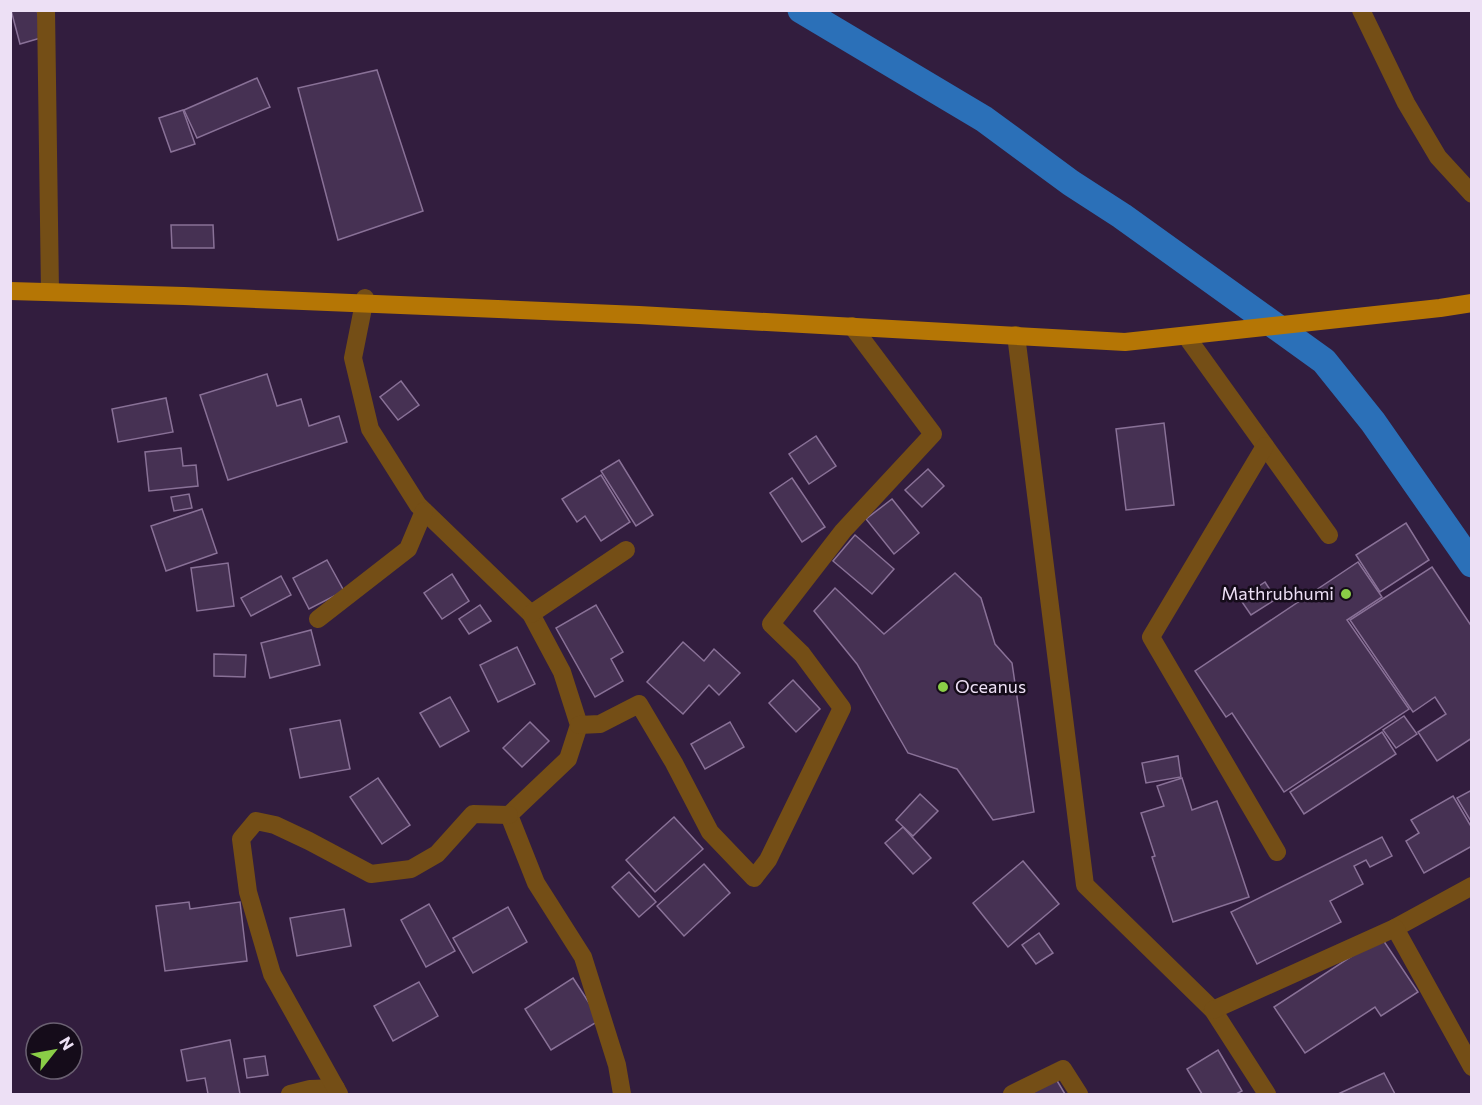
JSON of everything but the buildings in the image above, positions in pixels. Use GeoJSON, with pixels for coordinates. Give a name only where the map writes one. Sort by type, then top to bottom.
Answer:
{"type":"FeatureCollection","features":[{"type":"Feature","properties":{"kind":"main road"},"geometry":{"type":"LineString","coordinates":[[10,291],[365,300],[1125,342],[1472,303]]}},
{"type":"Feature","properties":{"kind":"street"},"geometry":{"type":"LineString","coordinates":[[46,10],[50,292]]}},
{"type":"Feature","properties":{"kind":"street"},"geometry":{"type":"LineString","coordinates":[[1361,10],[1411,112],[1438,157],[1472,194]]}},
{"type":"Feature","properties":{"kind":"street"},"geometry":{"type":"LineString","coordinates":[[337,1092],[272,974],[248,892],[241,839],[256,822],[275,825],[371,874],[411,869],[437,854],[473,814],[509,815],[568,759],[579,725],[562,672],[531,614],[418,505],[370,429],[353,358],[365,300]]}},
{"type":"Feature","properties":{"kind":"street"},"geometry":{"type":"LineString","coordinates":[[579,725],[600,724],[639,704],[710,832],[754,878],[768,860],[842,708],[802,654],[771,624],[843,531],[933,434],[852,327]]}},
{"type":"Feature","properties":{"kind":"street"},"geometry":{"type":"LineString","coordinates":[[1016,335],[1084,885],[1213,1010],[1267,1095]]}},
{"type":"Feature","properties":{"kind":"street"},"geometry":{"type":"LineString","coordinates":[[1190,335],[1329,535]]}},
{"type":"Feature","properties":{"kind":"street"},"geometry":{"type":"LineString","coordinates":[[1265,446],[1151,637],[1277,852]]}},
{"type":"Feature","properties":{"kind":"street"},"geometry":{"type":"LineString","coordinates":[[318,619],[408,549],[424,511]]}},
{"type":"Feature","properties":{"kind":"street"},"geometry":{"type":"LineString","coordinates":[[531,614],[626,550]]}},
{"type":"Feature","properties":{"kind":"street"},"geometry":{"type":"LineString","coordinates":[[509,815],[536,883],[583,957],[617,1065],[622,1095]]}},
{"type":"Feature","properties":{"kind":"street"},"geometry":{"type":"LineString","coordinates":[[1213,1010],[1395,928],[1472,886]]}},
{"type":"Feature","properties":{"kind":"street"},"geometry":{"type":"LineString","coordinates":[[1395,928],[1472,1067]]}},
{"type":"Feature","properties":{"kind":"street"},"geometry":{"type":"LineString","coordinates":[[1012,1095],[1063,1069],[1079,1095]]}},
{"type":"Feature","properties":{"kind":"street"},"geometry":{"type":"LineString","coordinates":[[290,1095],[310,1089],[337,1092]]}},
{"type":"Feature","properties":{"kind":"waterway"},"geometry":{"type":"LineString","coordinates":[[801,10],[984,119],[1324,361],[1373,422],[1472,564]]}},
{"type":"Feature","properties":{"kind":"place","name":"Mathrubhumi"},"geometry":{"type":"Point","coordinates":[1346,594]}},
{"type":"Feature","properties":{"kind":"place","name":"Oceanus"},"geometry":{"type":"Point","coordinates":[943,687]}}]}
